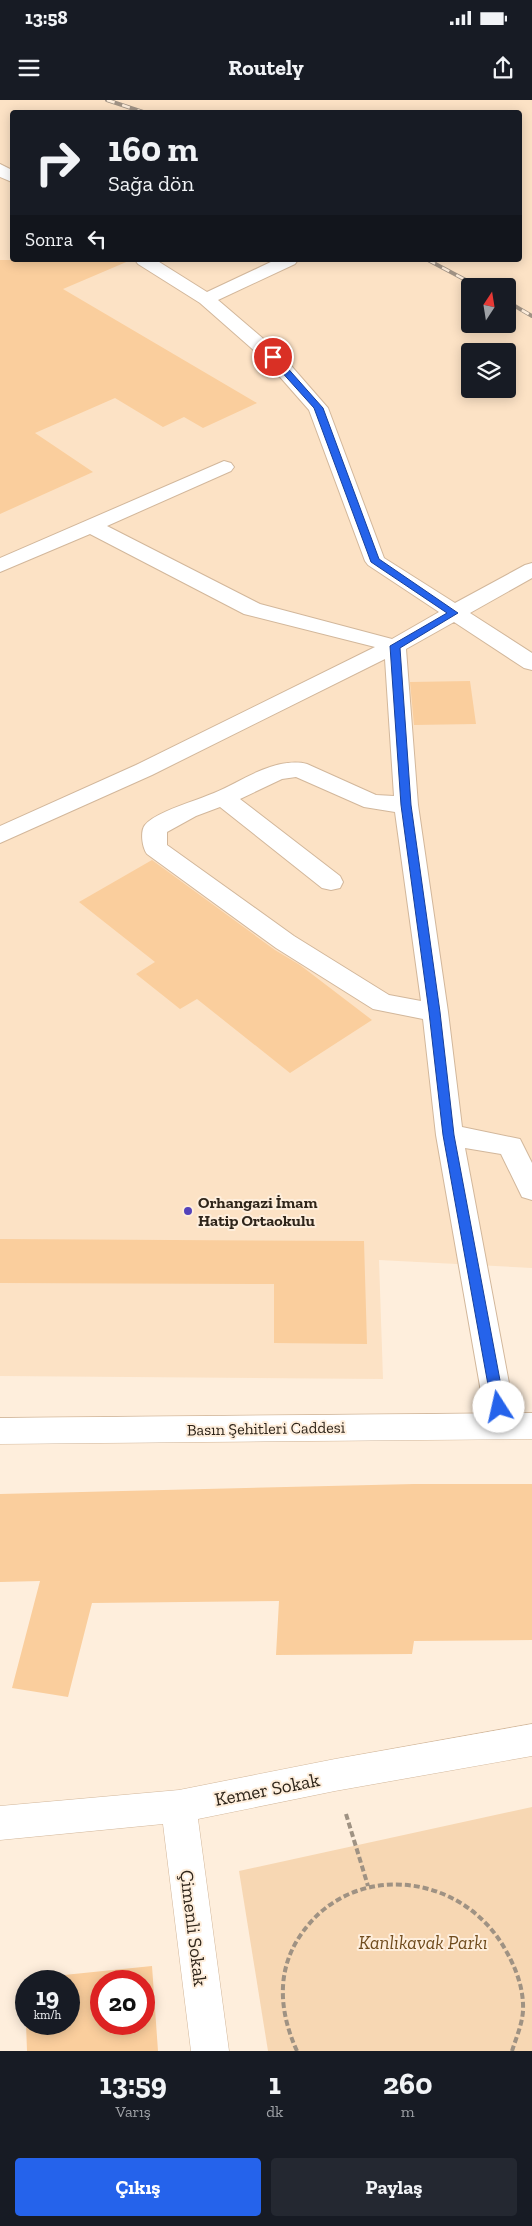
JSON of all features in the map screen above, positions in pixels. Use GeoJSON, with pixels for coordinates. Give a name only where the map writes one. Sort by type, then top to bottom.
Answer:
{"type":"FeatureCollection","features":[{"type":"Feature","properties":{"kind":"street","name":"Basın Şehitleri Caddesi"},"geometry":{"type":"LineString","coordinates":[[0,1431],[517,1426]]}},
{"type":"Feature","properties":{"kind":"street","name":"Kemer Sokak"},"geometry":{"type":"LineString","coordinates":[[0,1824],[179,1806],[335,1775],[532,1740]]}},
{"type":"Feature","properties":{"kind":"street","name":"Çimenli Sokak"},"geometry":{"type":"LineString","coordinates":[[179,1806],[210,2051]]}},
{"type":"Feature","properties":{"kind":"lane"},"geometry":{"type":"LineString","coordinates":[[147,262],[206,299],[273,357],[318,408],[374,560],[532,663]]}},
{"type":"Feature","properties":{"kind":"lane"},"geometry":{"type":"LineString","coordinates":[[206,299],[285,262]]}},
{"type":"Feature","properties":{"kind":"lane"},"geometry":{"type":"LineString","coordinates":[[0,566],[224,467]]}},
{"type":"Feature","properties":{"kind":"lane"},"geometry":{"type":"LineString","coordinates":[[90,526],[252,609],[395,646]]}},
{"type":"Feature","properties":{"kind":"lane"},"geometry":{"type":"LineString","coordinates":[[0,835],[135,774],[395,646],[532,569]]}},
{"type":"Feature","properties":{"kind":"lane"},"geometry":{"type":"LineString","coordinates":[[395,646],[406,805],[435,1012],[449,1135],[517,1426]]}},
{"type":"Feature","properties":{"kind":"lane"},"geometry":{"type":"LineString","coordinates":[[406,805],[372,802],[299,769],[277,772],[224,798],[188,811],[155,828],[155,848],[285,942],[382,1003],[435,1012]]}},
{"type":"Feature","properties":{"kind":"lane"},"geometry":{"type":"LineString","coordinates":[[224,798],[331,882]]}},
{"type":"Feature","properties":{"kind":"lane"},"geometry":{"type":"LineString","coordinates":[[449,1135],[510,1146],[532,1190]]}},
{"type":"Feature","properties":{"kind":"path"},"geometry":{"type":"LineString","coordinates":[[335,1775],[368,1886]]}},
{"type":"Feature","properties":{"kind":"path"},"geometry":{"type":"LineString","coordinates":[[297,2051],[288,2034],[281,1996],[287,1959],[306,1926],[333,1901],[368,1886],[406,1883],[444,1892],[478,1912],[504,1942],[519,1978],[522,2018],[512,2051]]}},
{"type":"Feature","properties":{"kind":"shaded area"},"geometry":{"type":"Polygon","coordinates":[[[0,100],[532,100],[532,1268],[379,1260],[383,1379],[0,1376],[0,100]]]}},
{"type":"Feature","properties":{"kind":"green space","name":"Kanlıkavak Parkı"},"geometry":{"type":"Polygon","coordinates":[[[532,1807],[532,2051],[268,2051],[239,1871],[532,1807]]]}},
{"type":"Feature","properties":{"kind":"building"},"geometry":{"type":"Polygon","coordinates":[[[0,260],[10,260],[10,262],[126,262],[63,289],[257,403],[203,428],[184,417],[163,427],[115,398],[35,433],[93,472],[0,514],[0,260]]]}},
{"type":"Feature","properties":{"kind":"building"},"geometry":{"type":"Polygon","coordinates":[[[470,681],[476,724],[414,725],[410,682],[470,681]]]}},
{"type":"Feature","properties":{"kind":"building"},"geometry":{"type":"Polygon","coordinates":[[[152,860],[275,950],[300,965],[372,1020],[290,1073],[197,999],[180,1009],[136,974],[155,962],[79,902],[152,860]]]}},
{"type":"Feature","properties":{"kind":"building"},"geometry":{"type":"Polygon","coordinates":[[[0,1239],[364,1241],[367,1344],[274,1343],[274,1284],[0,1283],[0,1239]]]}},
{"type":"Feature","properties":{"kind":"building"},"geometry":{"type":"Polygon","coordinates":[[[414,1484],[532,1484],[532,1640],[414,1641],[412,1654],[276,1655],[279,1601],[92,1603],[68,1697],[12,1688],[40,1581],[0,1582],[0,1494],[414,1484]]]}},
{"type":"Feature","properties":{"kind":"building"},"geometry":{"type":"Polygon","coordinates":[[[152,1966],[152,1970],[113,1970],[152,1966]]]}},
{"type":"Feature","properties":{"kind":"building"},"geometry":{"type":"Polygon","coordinates":[[[90,1972],[90,2035],[155,2035],[155,2008],[158,2051],[27,2051],[26,2035],[80,2035],[80,1973],[90,1972]]]}},
{"type":"Feature","properties":{"kind":"railway"},"geometry":{"type":"LineString","coordinates":[[107,100],[137,110]]}},
{"type":"Feature","properties":{"kind":"railway"},"geometry":{"type":"LineString","coordinates":[[432,262],[462,278]]}},
{"type":"Feature","properties":{"kind":"railway"},"geometry":{"type":"LineString","coordinates":[[516,307],[532,316]]}},
{"type":"Feature","properties":{"kind":"place","name":"Orhangazi İmam Hatip Ortaokulu"},"geometry":{"type":"Point","coordinates":[188,1211]}},
{"type":"Feature","properties":{"kind":"route"},"geometry":{"type":"LineString","coordinates":[[273,357],[318,408],[374,560],[454,613],[395,646],[406,805],[435,1012],[449,1135],[499,1407]]}}]}
